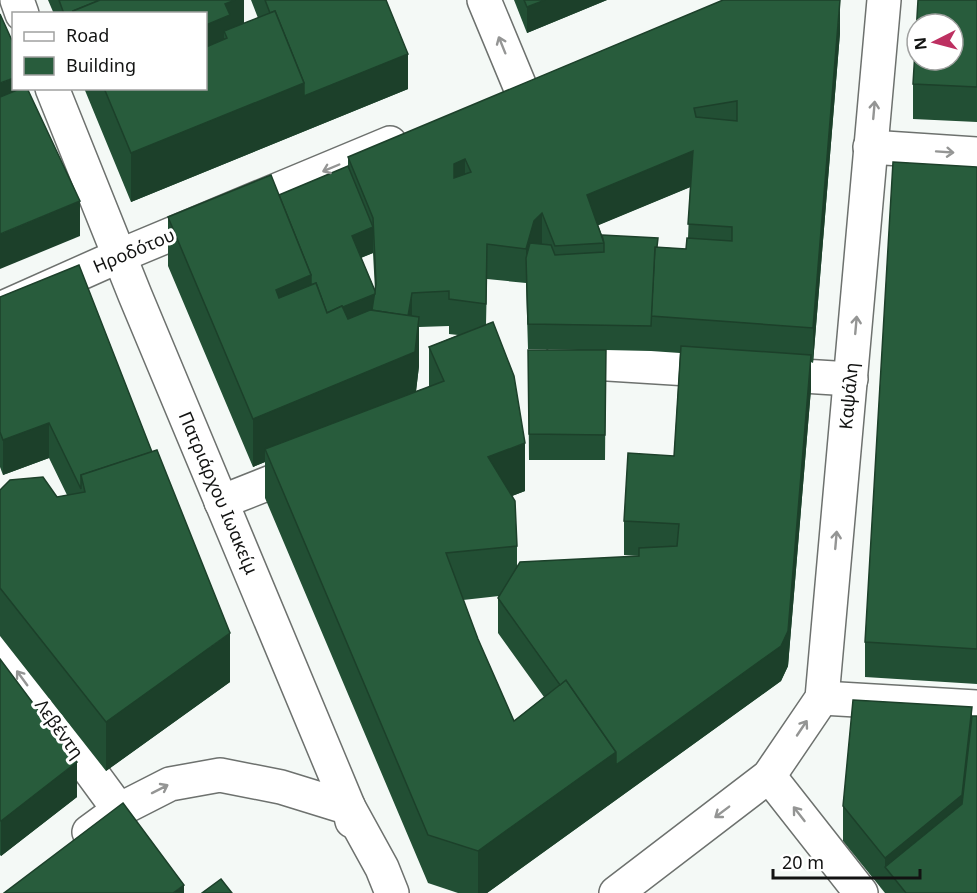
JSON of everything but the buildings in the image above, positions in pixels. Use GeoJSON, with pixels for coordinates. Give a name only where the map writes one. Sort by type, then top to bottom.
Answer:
{"type":"FeatureCollection","features":[{"type":"Feature","properties":{"kind":"street"},"geometry":{"type":"LineString","coordinates":[[484,0],[510,94],[553,76]]}},
{"type":"Feature","properties":{"kind":"street","name":"Καψάλη"},"geometry":{"type":"LineString","coordinates":[[616,893],[769,776],[822,698],[884,0]]}},
{"type":"Feature","properties":{"kind":"street","name":"Πατριάρχου Ιωακείμ"},"geometry":{"type":"LineString","coordinates":[[53,90],[119,256],[349,807],[382,868],[392,893]]}},
{"type":"Feature","properties":{"kind":"street","name":"Ηροδότου"},"geometry":{"type":"LineString","coordinates":[[0,309],[119,256],[412,134]]}},
{"type":"Feature","properties":{"kind":"street"},"geometry":{"type":"LineString","coordinates":[[870,147],[977,154]]}},
{"type":"Feature","properties":{"kind":"street"},"geometry":{"type":"LineString","coordinates":[[547,360],[851,379]]}},
{"type":"Feature","properties":{"kind":"street"},"geometry":{"type":"LineString","coordinates":[[221,502],[334,457]]}},
{"type":"Feature","properties":{"kind":"street","name":"Λεβέντη"},"geometry":{"type":"LineString","coordinates":[[0,648],[119,810]]}},
{"type":"Feature","properties":{"kind":"street"},"geometry":{"type":"LineString","coordinates":[[822,698],[977,707]]}},
{"type":"Feature","properties":{"kind":"street"},"geometry":{"type":"LineString","coordinates":[[64,851],[119,810],[170,784],[220,775],[281,787],[349,807],[369,893]]}},
{"type":"Feature","properties":{"kind":"street"},"geometry":{"type":"LineString","coordinates":[[769,776],[861,893]]}}]}
